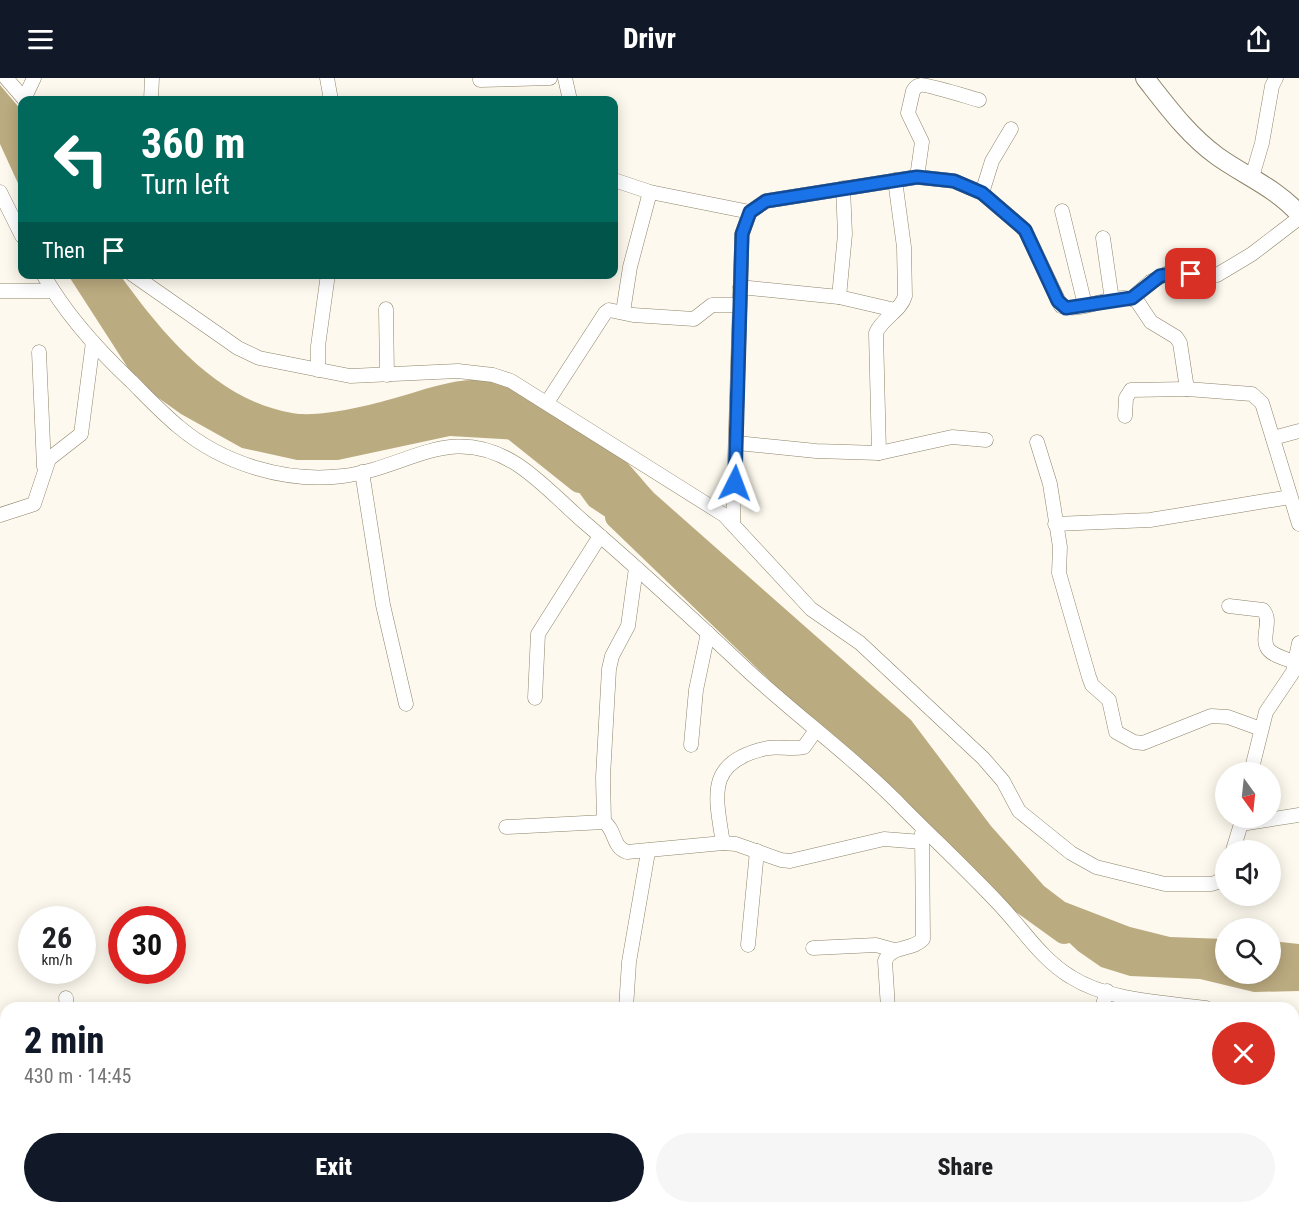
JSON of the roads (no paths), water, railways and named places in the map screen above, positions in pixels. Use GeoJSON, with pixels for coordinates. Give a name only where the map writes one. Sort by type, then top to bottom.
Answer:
{"type":"FeatureCollection","features":[{"type":"Feature","properties":{"kind":"street"},"geometry":{"type":"LineString","coordinates":[[6,78],[21,96]]}},
{"type":"Feature","properties":{"kind":"street"},"geometry":{"type":"LineString","coordinates":[[26,96],[34,78]]}},
{"type":"Feature","properties":{"kind":"street"},"geometry":{"type":"LineString","coordinates":[[152,78],[152,96]]}},
{"type":"Feature","properties":{"kind":"street"},"geometry":{"type":"LineString","coordinates":[[327,78],[331,96]]}},
{"type":"Feature","properties":{"kind":"street"},"geometry":{"type":"LineString","coordinates":[[480,80],[550,78]]}},
{"type":"Feature","properties":{"kind":"street"},"geometry":{"type":"LineString","coordinates":[[565,78],[569,96]]}},
{"type":"Feature","properties":{"kind":"street"},"geometry":{"type":"LineString","coordinates":[[733,524],[742,234],[750,212],[766,201],[917,177],[954,181],[982,193],[1025,230],[1061,306],[1132,298],[1150,282],[1168,273],[1217,275],[1252,254],[1299,216],[1279,193],[1203,145],[1180,123],[1145,78]]}},
{"type":"Feature","properties":{"kind":"street"},"geometry":{"type":"LineString","coordinates":[[1252,177],[1276,78]]}},
{"type":"Feature","properties":{"kind":"street"},"geometry":{"type":"LineString","coordinates":[[917,177],[922,142],[908,113],[913,91],[921,85],[928,85],[978,99]]}},
{"type":"Feature","properties":{"kind":"street"},"geometry":{"type":"LineString","coordinates":[[982,193],[992,161],[1011,129]]}},
{"type":"Feature","properties":{"kind":"street"},"geometry":{"type":"LineString","coordinates":[[879,453],[875,339],[879,326],[905,296],[905,260],[896,180]]}},
{"type":"Feature","properties":{"kind":"street"},"geometry":{"type":"LineString","coordinates":[[618,181],[650,192],[750,212]]}},
{"type":"Feature","properties":{"kind":"street"},"geometry":{"type":"LineString","coordinates":[[839,297],[845,234],[843,188]]}},
{"type":"Feature","properties":{"kind":"street"},"geometry":{"type":"LineString","coordinates":[[0,192],[18,228]]}},
{"type":"Feature","properties":{"kind":"street"},"geometry":{"type":"LineString","coordinates":[[624,312],[630,267],[650,192]]}},
{"type":"Feature","properties":{"kind":"street"},"geometry":{"type":"LineString","coordinates":[[1062,212],[1085,305]]}},
{"type":"Feature","properties":{"kind":"street"},"geometry":{"type":"LineString","coordinates":[[1102,238],[1112,300]]}},
{"type":"Feature","properties":{"kind":"street"},"geometry":{"type":"LineString","coordinates":[[46,279],[52,291],[93,342],[180,428],[226,456],[257,468],[290,476],[340,477],[438,448],[456,446],[500,454],[531,475],[883,787],[922,835],[999,903],[1055,966],[1080,982],[1134,998],[1163,1002]]}},
{"type":"Feature","properties":{"kind":"street"},"geometry":{"type":"LineString","coordinates":[[139,279],[247,354],[350,376],[450,371],[478,372],[511,381],[548,401],[655,474],[724,515],[811,609],[860,643],[983,758],[1003,781],[1019,811],[1071,854],[1096,867],[1165,884],[1215,883]]}},
{"type":"Feature","properties":{"kind":"street"},"geometry":{"type":"LineString","coordinates":[[318,370],[318,346],[326,279]]}},
{"type":"Feature","properties":{"kind":"street"},"geometry":{"type":"LineString","coordinates":[[740,287],[839,297],[895,310]]}},
{"type":"Feature","properties":{"kind":"street"},"geometry":{"type":"LineString","coordinates":[[0,291],[52,291]]}},
{"type":"Feature","properties":{"kind":"street"},"geometry":{"type":"LineString","coordinates":[[1132,298],[1137,301],[1151,322],[1176,337],[1180,343],[1187,389]]}},
{"type":"Feature","properties":{"kind":"street"},"geometry":{"type":"LineString","coordinates":[[548,401],[609,310],[694,319],[712,305],[739,305]]}},
{"type":"Feature","properties":{"kind":"street"},"geometry":{"type":"LineString","coordinates":[[386,309],[387,375]]}},
{"type":"Feature","properties":{"kind":"street"},"geometry":{"type":"LineString","coordinates":[[44,466],[55,453],[81,434],[93,342]]}},
{"type":"Feature","properties":{"kind":"street"},"geometry":{"type":"LineString","coordinates":[[0,515],[34,504],[37,499],[44,466],[39,352]]}},
{"type":"Feature","properties":{"kind":"street"},"geometry":{"type":"LineString","coordinates":[[1125,416],[1126,398],[1131,390],[1187,389],[1252,394],[1262,404],[1299,524]]}},
{"type":"Feature","properties":{"kind":"street"},"geometry":{"type":"LineString","coordinates":[[1273,438],[1299,431]]}},
{"type":"Feature","properties":{"kind":"street"},"geometry":{"type":"LineString","coordinates":[[736,443],[816,451],[879,453],[952,437],[986,440]]}},
{"type":"Feature","properties":{"kind":"street"},"geometry":{"type":"LineString","coordinates":[[1037,442],[1046,466],[1060,547],[1059,573],[1089,677],[1092,685],[1108,700],[1116,732],[1134,742],[1143,742],[1211,716],[1220,716],[1261,729]]}},
{"type":"Feature","properties":{"kind":"street"},"geometry":{"type":"LineString","coordinates":[[362,472],[383,605],[406,704]]}},
{"type":"Feature","properties":{"kind":"street"},"geometry":{"type":"LineString","coordinates":[[1055,524],[1150,520],[1290,497]]}},
{"type":"Feature","properties":{"kind":"street"},"geometry":{"type":"LineString","coordinates":[[535,698],[538,634],[600,536]]}},
{"type":"Feature","properties":{"kind":"street"},"geometry":{"type":"LineString","coordinates":[[604,822],[603,777],[609,669],[612,656],[628,626],[636,568]]}},
{"type":"Feature","properties":{"kind":"street"},"geometry":{"type":"LineString","coordinates":[[1229,606],[1263,610],[1267,619],[1267,647],[1270,651],[1295,663]]}},
{"type":"Feature","properties":{"kind":"street"},"geometry":{"type":"LineString","coordinates":[[691,745],[696,690],[708,633]]}},
{"type":"Feature","properties":{"kind":"street"},"geometry":{"type":"LineString","coordinates":[[1253,762],[1266,712],[1288,681],[1299,643]]}},
{"type":"Feature","properties":{"kind":"street"},"geometry":{"type":"LineString","coordinates":[[723,843],[716,801],[718,780],[722,772],[737,759],[768,748],[804,747],[816,730]]}},
{"type":"Feature","properties":{"kind":"street"},"geometry":{"type":"LineString","coordinates":[[1281,817],[1299,815]]}},
{"type":"Feature","properties":{"kind":"street"},"geometry":{"type":"LineString","coordinates":[[506,826],[604,822],[608,825],[620,850],[648,852],[723,843],[736,844],[790,861],[884,839],[922,835]]}},
{"type":"Feature","properties":{"kind":"street"},"geometry":{"type":"LineString","coordinates":[[813,948],[876,945],[894,950],[911,946],[923,939],[922,835]]}},
{"type":"Feature","properties":{"kind":"street"},"geometry":{"type":"LineString","coordinates":[[748,945],[757,851]]}},
{"type":"Feature","properties":{"kind":"street"},"geometry":{"type":"LineString","coordinates":[[626,1002],[629,962],[648,852]]}},
{"type":"Feature","properties":{"kind":"street"},"geometry":{"type":"LineString","coordinates":[[888,1002],[885,961],[894,950]]}},
{"type":"Feature","properties":{"kind":"street"},"geometry":{"type":"LineString","coordinates":[[1104,1002],[1107,991]]}},
{"type":"Feature","properties":{"kind":"waterway"},"geometry":{"type":"LineString","coordinates":[[509,426],[579,482]]}},
{"type":"Feature","properties":{"kind":"waterway"},"geometry":{"type":"LineString","coordinates":[[616,517],[1000,887],[1064,933]]}}]}
